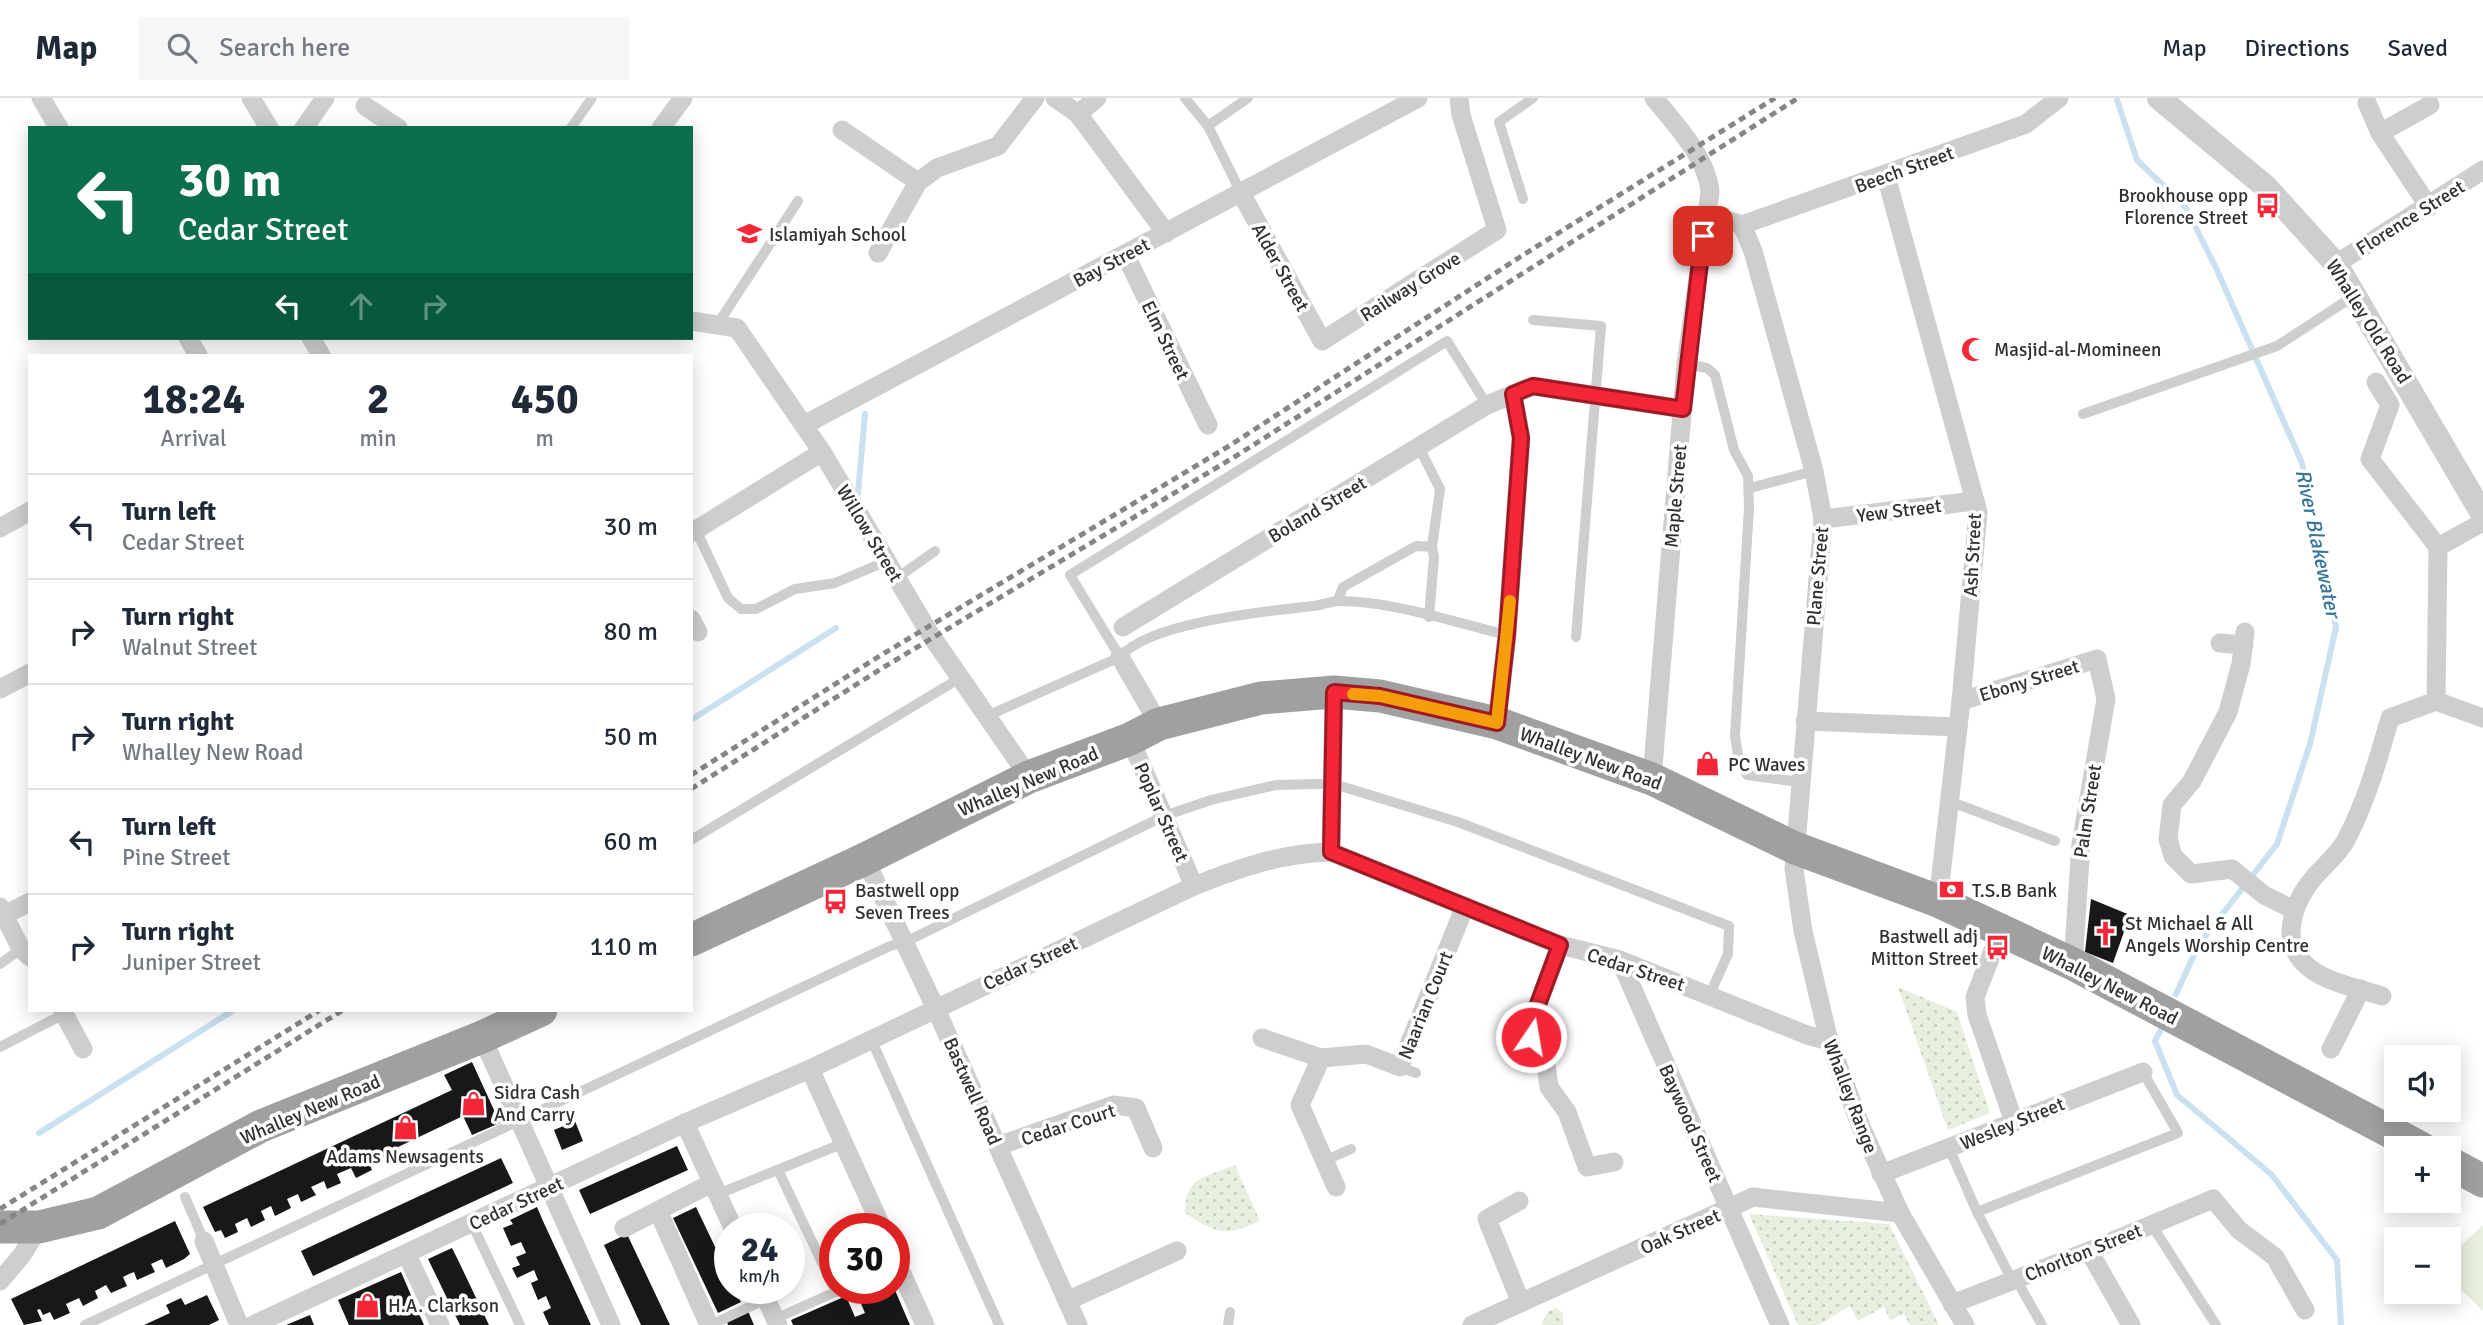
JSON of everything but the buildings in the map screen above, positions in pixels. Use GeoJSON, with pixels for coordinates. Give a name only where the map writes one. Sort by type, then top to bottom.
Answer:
{"type":"FeatureCollection","features":[{"type":"Feature","properties":{"kind":"highway","name":"Whalley New Road"},"geometry":{"type":"LineString","coordinates":[[693,939],[865,859],[1029,777],[1130,739],[1159,724],[1261,698],[1334,692],[1380,696],[1497,723],[1652,779],[1795,848],[1938,901],[2073,964],[2398,1136]]}},
{"type":"Feature","properties":{"kind":"highway","name":"Whalley New Road"},"geometry":{"type":"LineString","coordinates":[[0,1227],[39,1227],[98,1213],[261,1126],[482,1037],[534,1012]]}},
{"type":"Feature","properties":{"kind":"highway"},"geometry":{"type":"LineString","coordinates":[[2461,1169],[2483,1181]]}},
{"type":"Feature","properties":{"kind":"street"},"geometry":{"type":"LineString","coordinates":[[41,98],[58,126]]}},
{"type":"Feature","properties":{"kind":"street"},"geometry":{"type":"LineString","coordinates":[[251,98],[268,126]]}},
{"type":"Feature","properties":{"kind":"street"},"geometry":{"type":"LineString","coordinates":[[305,126],[325,98]]}},
{"type":"Feature","properties":{"kind":"street"},"geometry":{"type":"LineString","coordinates":[[662,126],[683,98]]}},
{"type":"Feature","properties":{"kind":"street"},"geometry":{"type":"LineString","coordinates":[[878,253],[918,182],[937,168],[998,146],[1035,98]]}},
{"type":"Feature","properties":{"kind":"street"},"geometry":{"type":"LineString","coordinates":[[1055,98],[1078,114],[1166,233]]}},
{"type":"Feature","properties":{"kind":"street"},"geometry":{"type":"LineString","coordinates":[[1078,114],[1097,98]]}},
{"type":"Feature","properties":{"kind":"street","name":"Bay Street"},"geometry":{"type":"LineString","coordinates":[[804,425],[1419,98]]}},
{"type":"Feature","properties":{"kind":"street","name":"Railway Grove"},"geometry":{"type":"LineString","coordinates":[[1322,341],[1497,230],[1461,115],[1460,98]]}},
{"type":"Feature","properties":{"kind":"street","name":"Maple Street"},"geometry":{"type":"LineString","coordinates":[[1652,779],[1686,364],[1710,185],[1703,166],[1678,127],[1654,98]]}},
{"type":"Feature","properties":{"kind":"street","name":"Beech Street"},"geometry":{"type":"LineString","coordinates":[[1742,225],[2026,124],[2059,98]]}},
{"type":"Feature","properties":{"kind":"street","name":"Whalley Old Road"},"geometry":{"type":"LineString","coordinates":[[2159,98],[2266,187],[2336,264],[2357,295],[2483,515]]}},
{"type":"Feature","properties":{"kind":"street"},"geometry":{"type":"LineString","coordinates":[[2367,103],[2380,134],[2429,207]]}},
{"type":"Feature","properties":{"kind":"street"},"geometry":{"type":"LineString","coordinates":[[2380,134],[2430,105]]}},
{"type":"Feature","properties":{"kind":"street"},"geometry":{"type":"LineString","coordinates":[[365,106],[395,126]]}},
{"type":"Feature","properties":{"kind":"street"},"geometry":{"type":"LineString","coordinates":[[842,130],[918,182]]}},
{"type":"Feature","properties":{"kind":"street","name":"Florence Street"},"geometry":{"type":"LineString","coordinates":[[2336,264],[2483,170]]}},
{"type":"Feature","properties":{"kind":"street","name":"Ash Street"},"geometry":{"type":"LineString","coordinates":[[1886,176],[1978,512],[1961,701],[1938,901]]}},
{"type":"Feature","properties":{"kind":"street","name":"Alder Street"},"geometry":{"type":"LineString","coordinates":[[1241,193],[1322,341]]}},
{"type":"Feature","properties":{"kind":"street"},"geometry":{"type":"LineString","coordinates":[[1708,214],[1742,225]]}},
{"type":"Feature","properties":{"kind":"street","name":"Plane Street"},"geometry":{"type":"LineString","coordinates":[[1742,225],[1753,251],[1814,471],[1822,519],[1795,848]]}},
{"type":"Feature","properties":{"kind":"street","name":"Elm Street"},"geometry":{"type":"LineString","coordinates":[[1125,254],[1208,425]]}},
{"type":"Feature","properties":{"kind":"street","name":"Willow Street"},"geometry":{"type":"LineString","coordinates":[[693,321],[737,328],[822,452],[960,678],[1029,777]]}},
{"type":"Feature","properties":{"kind":"street"},"geometry":{"type":"LineString","coordinates":[[2376,382],[2390,405],[2370,459],[2438,547],[2436,701]]}},
{"type":"Feature","properties":{"kind":"street","name":"Boland Street"},"geometry":{"type":"LineString","coordinates":[[1123,627],[1487,405],[1533,386],[1683,409]]}},
{"type":"Feature","properties":{"kind":"street"},"geometry":{"type":"LineString","coordinates":[[1497,723],[1507,635],[1521,438],[1513,394]]}},
{"type":"Feature","properties":{"kind":"street"},"geometry":{"type":"LineString","coordinates":[[694,531],[822,452]]}},
{"type":"Feature","properties":{"kind":"street","name":"Yew Street"},"geometry":{"type":"LineString","coordinates":[[1822,519],[1975,501]]}},
{"type":"Feature","properties":{"kind":"street"},"geometry":{"type":"LineString","coordinates":[[0,528],[28,512]]}},
{"type":"Feature","properties":{"kind":"street"},"geometry":{"type":"LineString","coordinates":[[2438,547],[2483,523]]}},
{"type":"Feature","properties":{"kind":"street"},"geometry":{"type":"LineString","coordinates":[[2220,643],[2244,638],[2228,712],[2192,781],[2172,805],[2168,839],[2173,856],[2191,874],[2232,869],[2264,895],[2294,910]]}},
{"type":"Feature","properties":{"kind":"street"},"geometry":{"type":"LineString","coordinates":[[1120,657],[1159,724]]}},
{"type":"Feature","properties":{"kind":"street","name":"Ebony Street"},"geometry":{"type":"LineString","coordinates":[[1961,701],[2097,659]]}},
{"type":"Feature","properties":{"kind":"street","name":"Palm Street"},"geometry":{"type":"LineString","coordinates":[[2073,964],[2081,844],[2106,699],[2097,659]]}},
{"type":"Feature","properties":{"kind":"street"},"geometry":{"type":"LineString","coordinates":[[0,690],[28,674]]}},
{"type":"Feature","properties":{"kind":"street"},"geometry":{"type":"LineString","coordinates":[[1331,852],[1334,692]]}},
{"type":"Feature","properties":{"kind":"street"},"geometry":{"type":"LineString","coordinates":[[2382,996],[2317,974],[2298,960],[2291,938],[2294,910],[2307,886],[2345,842],[2375,771],[2390,718],[2436,701],[2483,718]]}},
{"type":"Feature","properties":{"kind":"street"},"geometry":{"type":"LineString","coordinates":[[1805,721],[1958,727]]}},
{"type":"Feature","properties":{"kind":"street","name":"Poplar Street"},"geometry":{"type":"LineString","coordinates":[[1130,739],[1194,886]]}},
{"type":"Feature","properties":{"kind":"street","name":"Whalley Range"},"geometry":{"type":"LineString","coordinates":[[1795,848],[1794,869],[1803,931],[1829,1041],[1881,1174],[1900,1213],[1965,1325]]}},
{"type":"Feature","properties":{"kind":"street","name":"Cedar Street"},"geometry":{"type":"LineString","coordinates":[[253,1325],[685,1123],[810,1069],[935,1007],[1194,886],[1243,866],[1302,853],[1331,852],[1560,945],[1620,960],[1710,993],[1807,1035],[1829,1041]]}},
{"type":"Feature","properties":{"kind":"street","name":"Bastwell Road"},"geometry":{"type":"LineString","coordinates":[[865,859],[935,1007],[1078,1325]]}},
{"type":"Feature","properties":{"kind":"street"},"geometry":{"type":"LineString","coordinates":[[25,953],[2,911],[28,903]]}},
{"type":"Feature","properties":{"kind":"street","name":"Naarian Court"},"geometry":{"type":"LineString","coordinates":[[1262,1038],[1321,1058],[1366,1054],[1408,1070],[1465,906]]}},
{"type":"Feature","properties":{"kind":"street"},"geometry":{"type":"LineString","coordinates":[[2001,930],[1975,997],[1977,1015],[2014,1122]]}},
{"type":"Feature","properties":{"kind":"street"},"geometry":{"type":"LineString","coordinates":[[1560,945],[1531,1023],[1531,1037],[1546,1065],[1549,1087],[1567,1112],[1587,1167],[1614,1163]]}},
{"type":"Feature","properties":{"kind":"street","name":"Baywood Street"},"geometry":{"type":"LineString","coordinates":[[1620,960],[1780,1325]]}},
{"type":"Feature","properties":{"kind":"street"},"geometry":{"type":"LineString","coordinates":[[2331,1049],[2361,989]]}},
{"type":"Feature","properties":{"kind":"street"},"geometry":{"type":"LineString","coordinates":[[63,1012],[83,1049]]}},
{"type":"Feature","properties":{"kind":"street"},"geometry":{"type":"LineString","coordinates":[[482,1037],[547,1188],[611,1325]]}},
{"type":"Feature","properties":{"kind":"street"},"geometry":{"type":"LineString","coordinates":[[1321,1058],[1300,1105],[1336,1187]]}},
{"type":"Feature","properties":{"kind":"street"},"geometry":{"type":"LineString","coordinates":[[810,1069],[875,1213]]}},
{"type":"Feature","properties":{"kind":"street","name":"Wesley Street"},"geometry":{"type":"LineString","coordinates":[[1881,1174],[2143,1072]]}},
{"type":"Feature","properties":{"kind":"street","name":"Cedar Court"},"geometry":{"type":"LineString","coordinates":[[998,1146],[1114,1105],[1136,1108],[1153,1148]]}},
{"type":"Feature","properties":{"kind":"street"},"geometry":{"type":"LineString","coordinates":[[685,1123],[726,1213]]}},
{"type":"Feature","properties":{"kind":"street"},"geometry":{"type":"LineString","coordinates":[[624,1228],[658,1211],[715,1189]]}},
{"type":"Feature","properties":{"kind":"street","name":"Oak Street"},"geometry":{"type":"LineString","coordinates":[[1472,1325],[1752,1197],[1900,1213]]}},
{"type":"Feature","properties":{"kind":"street","name":"Chorlton Street"},"geometry":{"type":"LineString","coordinates":[[1952,1304],[2090,1251],[2213,1199],[2239,1230],[2275,1256],[2305,1310]]}},
{"type":"Feature","properties":{"kind":"street"},"geometry":{"type":"LineString","coordinates":[[1520,1201],[1487,1219],[1521,1303]]}},
{"type":"Feature","properties":{"kind":"street"},"geometry":{"type":"LineString","coordinates":[[658,1211],[710,1325]]}},
{"type":"Feature","properties":{"kind":"street"},"geometry":{"type":"LineString","coordinates":[[0,1281],[22,1255],[39,1227]]}},
{"type":"Feature","properties":{"kind":"street"},"geometry":{"type":"LineString","coordinates":[[204,1241],[239,1325]]}},
{"type":"Feature","properties":{"kind":"street"},"geometry":{"type":"LineString","coordinates":[[1067,1301],[1177,1251]]}},
{"type":"Feature","properties":{"kind":"street"},"geometry":{"type":"LineString","coordinates":[[2090,1251],[2131,1325]]}},
{"type":"Feature","properties":{"kind":"street"},"geometry":{"type":"LineString","coordinates":[[407,1255],[440,1325]]}},
{"type":"Feature","properties":{"kind":"street"},"geometry":{"type":"LineString","coordinates":[[910,1294],[925,1325]]}},
{"type":"Feature","properties":{"kind":"street"},"geometry":{"type":"LineString","coordinates":[[768,1304],[776,1322]]}},
{"type":"Feature","properties":{"kind":"lane"},"geometry":{"type":"LineString","coordinates":[[572,126],[592,98]]}},
{"type":"Feature","properties":{"kind":"lane"},"geometry":{"type":"LineString","coordinates":[[1185,98],[1208,126],[1241,193]]}},
{"type":"Feature","properties":{"kind":"lane"},"geometry":{"type":"LineString","coordinates":[[1208,126],[1248,98]]}},
{"type":"Feature","properties":{"kind":"lane"},"geometry":{"type":"LineString","coordinates":[[1523,200],[1499,121],[1533,98]]}},
{"type":"Feature","properties":{"kind":"lane"},"geometry":{"type":"LineString","coordinates":[[717,325],[797,201]]}},
{"type":"Feature","properties":{"kind":"lane"},"geometry":{"type":"LineString","coordinates":[[2083,414],[2277,346],[2357,295]]}},
{"type":"Feature","properties":{"kind":"lane"},"geometry":{"type":"LineString","coordinates":[[1533,320],[1601,326],[1576,637]]}},
{"type":"Feature","properties":{"kind":"lane"},"geometry":{"type":"LineString","coordinates":[[1120,657],[1070,575],[1447,341],[1487,405]]}},
{"type":"Feature","properties":{"kind":"lane"},"geometry":{"type":"LineString","coordinates":[[1686,364],[1707,368],[1715,375],[1734,450],[1746,470],[1750,488],[1735,736],[1739,762],[1746,775],[1800,782]]}},
{"type":"Feature","properties":{"kind":"lane"},"geometry":{"type":"LineString","coordinates":[[1419,447],[1440,489],[1432,547],[1434,557],[1429,617]]}},
{"type":"Feature","properties":{"kind":"lane"},"geometry":{"type":"LineString","coordinates":[[1750,488],[1814,471]]}},
{"type":"Feature","properties":{"kind":"lane"},"geometry":{"type":"LineString","coordinates":[[694,531],[728,598],[741,609],[756,609],[795,589],[892,570],[935,551]]}},
{"type":"Feature","properties":{"kind":"lane"},"geometry":{"type":"LineString","coordinates":[[1338,600],[1343,587],[1416,546],[1432,547]]}},
{"type":"Feature","properties":{"kind":"lane"},"geometry":{"type":"LineString","coordinates":[[987,716],[1120,657],[1129,646],[1202,622],[1338,600],[1507,635]]}},
{"type":"Feature","properties":{"kind":"lane"},"geometry":{"type":"LineString","coordinates":[[693,839],[960,678]]}},
{"type":"Feature","properties":{"kind":"lane"},"geometry":{"type":"LineString","coordinates":[[85,1325],[890,946],[903,943],[1164,816],[1211,800],[1276,785],[1334,784],[1458,821],[1729,926],[1728,954],[1710,993]]}},
{"type":"Feature","properties":{"kind":"lane"},"geometry":{"type":"LineString","coordinates":[[1949,801],[2055,841]]}},
{"type":"Feature","properties":{"kind":"lane"},"geometry":{"type":"LineString","coordinates":[[0,964],[25,953]]}},
{"type":"Feature","properties":{"kind":"lane"},"geometry":{"type":"LineString","coordinates":[[0,1047],[63,1012]]}},
{"type":"Feature","properties":{"kind":"lane"},"geometry":{"type":"LineString","coordinates":[[871,1039],[999,1325]]}},
{"type":"Feature","properties":{"kind":"lane"},"geometry":{"type":"LineString","coordinates":[[1977,1212],[2178,1133],[2143,1072]]}},
{"type":"Feature","properties":{"kind":"lane"},"geometry":{"type":"LineString","coordinates":[[715,1189],[778,1170],[844,1143]]}},
{"type":"Feature","properties":{"kind":"lane"},"geometry":{"type":"LineString","coordinates":[[1949,1148],[1977,1212],[2042,1325]]}},
{"type":"Feature","properties":{"kind":"lane"},"geometry":{"type":"LineString","coordinates":[[1324,1161],[1351,1149]]}},
{"type":"Feature","properties":{"kind":"lane"},"geometry":{"type":"LineString","coordinates":[[778,1170],[819,1249]]}},
{"type":"Feature","properties":{"kind":"lane"},"geometry":{"type":"LineString","coordinates":[[185,1197],[204,1241]]}},
{"type":"Feature","properties":{"kind":"lane"},"geometry":{"type":"LineString","coordinates":[[472,1224],[520,1325]]}},
{"type":"Feature","properties":{"kind":"lane"},"geometry":{"type":"LineString","coordinates":[[2151,1224],[2216,1325]]}},
{"type":"Feature","properties":{"kind":"lane"},"geometry":{"type":"LineString","coordinates":[[776,1322],[819,1300]]}},
{"type":"Feature","properties":{"kind":"lane"},"geometry":{"type":"LineString","coordinates":[[710,1325],[746,1304]]}},
{"type":"Feature","properties":{"kind":"lane"},"geometry":{"type":"LineString","coordinates":[[1228,1325],[1230,1312]]}},
{"type":"Feature","properties":{"kind":"green space"},"geometry":{"type":"Polygon","coordinates":[[[1898,987],[1957,1012],[1990,1113],[1948,1130],[1898,987]]]}},
{"type":"Feature","properties":{"kind":"green space"},"geometry":{"type":"Polygon","coordinates":[[[1235,1165],[1260,1221],[1238,1229],[1221,1231],[1185,1213],[1186,1201],[1193,1185],[1206,1176],[1235,1165]]]}},
{"type":"Feature","properties":{"kind":"green space"},"geometry":{"type":"Polygon","coordinates":[[[1749,1214],[1889,1224],[1939,1325],[1910,1325],[1904,1314],[1890,1320],[1884,1307],[1858,1321],[1850,1306],[1818,1325],[1798,1325],[1749,1214]]]}},
{"type":"Feature","properties":{"kind":"green space"},"geometry":{"type":"Polygon","coordinates":[[[2483,1225],[2483,1311],[2461,1290],[2461,1246],[2483,1225]]]}},
{"type":"Feature","properties":{"kind":"green space"},"geometry":{"type":"Polygon","coordinates":[[[1556,1308],[1563,1313],[1563,1325],[1541,1325],[1549,1311],[1556,1308]]]}},
{"type":"Feature","properties":{"kind":"waterway","name":"River Blakewater"},"geometry":{"type":"LineString","coordinates":[[2117,100],[2137,160],[2186,208],[2217,270],[2302,463],[2336,627],[2310,744],[2277,844],[2199,944],[2176,994]]}},
{"type":"Feature","properties":{"kind":"waterway"},"geometry":{"type":"LineString","coordinates":[[858,493],[865,414]]}},
{"type":"Feature","properties":{"kind":"waterway"},"geometry":{"type":"LineString","coordinates":[[693,719],[836,628]]}},
{"type":"Feature","properties":{"kind":"waterway"},"geometry":{"type":"LineString","coordinates":[[39,1133],[231,1012]]}},
{"type":"Feature","properties":{"kind":"waterway","name":"River Blakewater"},"geometry":{"type":"LineString","coordinates":[[2160,1031],[2155,1041],[2177,1095],[2271,1174],[2337,1260],[2341,1325]]}},
{"type":"Feature","properties":{"kind":"railway"},"geometry":{"type":"LineString","coordinates":[[693,774],[878,657],[1229,446],[1523,255],[1775,98]]}},
{"type":"Feature","properties":{"kind":"railway"},"geometry":{"type":"LineString","coordinates":[[693,788],[884,667],[1236,456],[1798,98]]}},
{"type":"Feature","properties":{"kind":"railway"},"geometry":{"type":"LineString","coordinates":[[0,1209],[317,1012]]}},
{"type":"Feature","properties":{"kind":"railway"},"geometry":{"type":"LineString","coordinates":[[0,1224],[340,1012]]}},
{"type":"Feature","properties":{"kind":"slow traffic"},"geometry":{"type":"LineString","coordinates":[[1353,694],[1380,696],[1497,723],[1510,601]]}},
{"type":"Feature","properties":{"kind":"place","name":"Brookhouse opp Florence Street"},"geometry":{"type":"Point","coordinates":[2268,206]}},
{"type":"Feature","properties":{"kind":"place","name":"Islamiyah School"},"geometry":{"type":"Point","coordinates":[749,234]}},
{"type":"Feature","properties":{"kind":"place","name":"Masjid-al-Momineen"},"geometry":{"type":"Point","coordinates":[1974,349]}},
{"type":"Feature","properties":{"kind":"place","name":"PC Waves"},"geometry":{"type":"Point","coordinates":[1708,764]}},
{"type":"Feature","properties":{"kind":"place","name":"T.S.B Bank"},"geometry":{"type":"Point","coordinates":[1952,890]}},
{"type":"Feature","properties":{"kind":"place","name":"Bastwell opp Seven Trees"},"geometry":{"type":"Point","coordinates":[835,901]}},
{"type":"Feature","properties":{"kind":"place","name":"St Michael & All Angels Worship Centre"},"geometry":{"type":"Point","coordinates":[2105,934]}},
{"type":"Feature","properties":{"kind":"place","name":"Bastwell adj Mitton Street"},"geometry":{"type":"Point","coordinates":[1998,947]}},
{"type":"Feature","properties":{"kind":"place","name":"Sidra Cash And Carry"},"geometry":{"type":"Point","coordinates":[474,1103]}},
{"type":"Feature","properties":{"kind":"place","name":"Adams Newsagents"},"geometry":{"type":"Point","coordinates":[405,1128]}},
{"type":"Feature","properties":{"kind":"place","name":"H.A. Clarkson"},"geometry":{"type":"Point","coordinates":[368,1305]}},
{"type":"Feature","properties":{"kind":"route"},"geometry":{"type":"LineString","coordinates":[[1531,1037],[1531,1023],[1560,945],[1331,852],[1334,692],[1380,696],[1497,723],[1507,635],[1521,438],[1513,394],[1533,386],[1683,409],[1686,364],[1703,236]]}}]}
